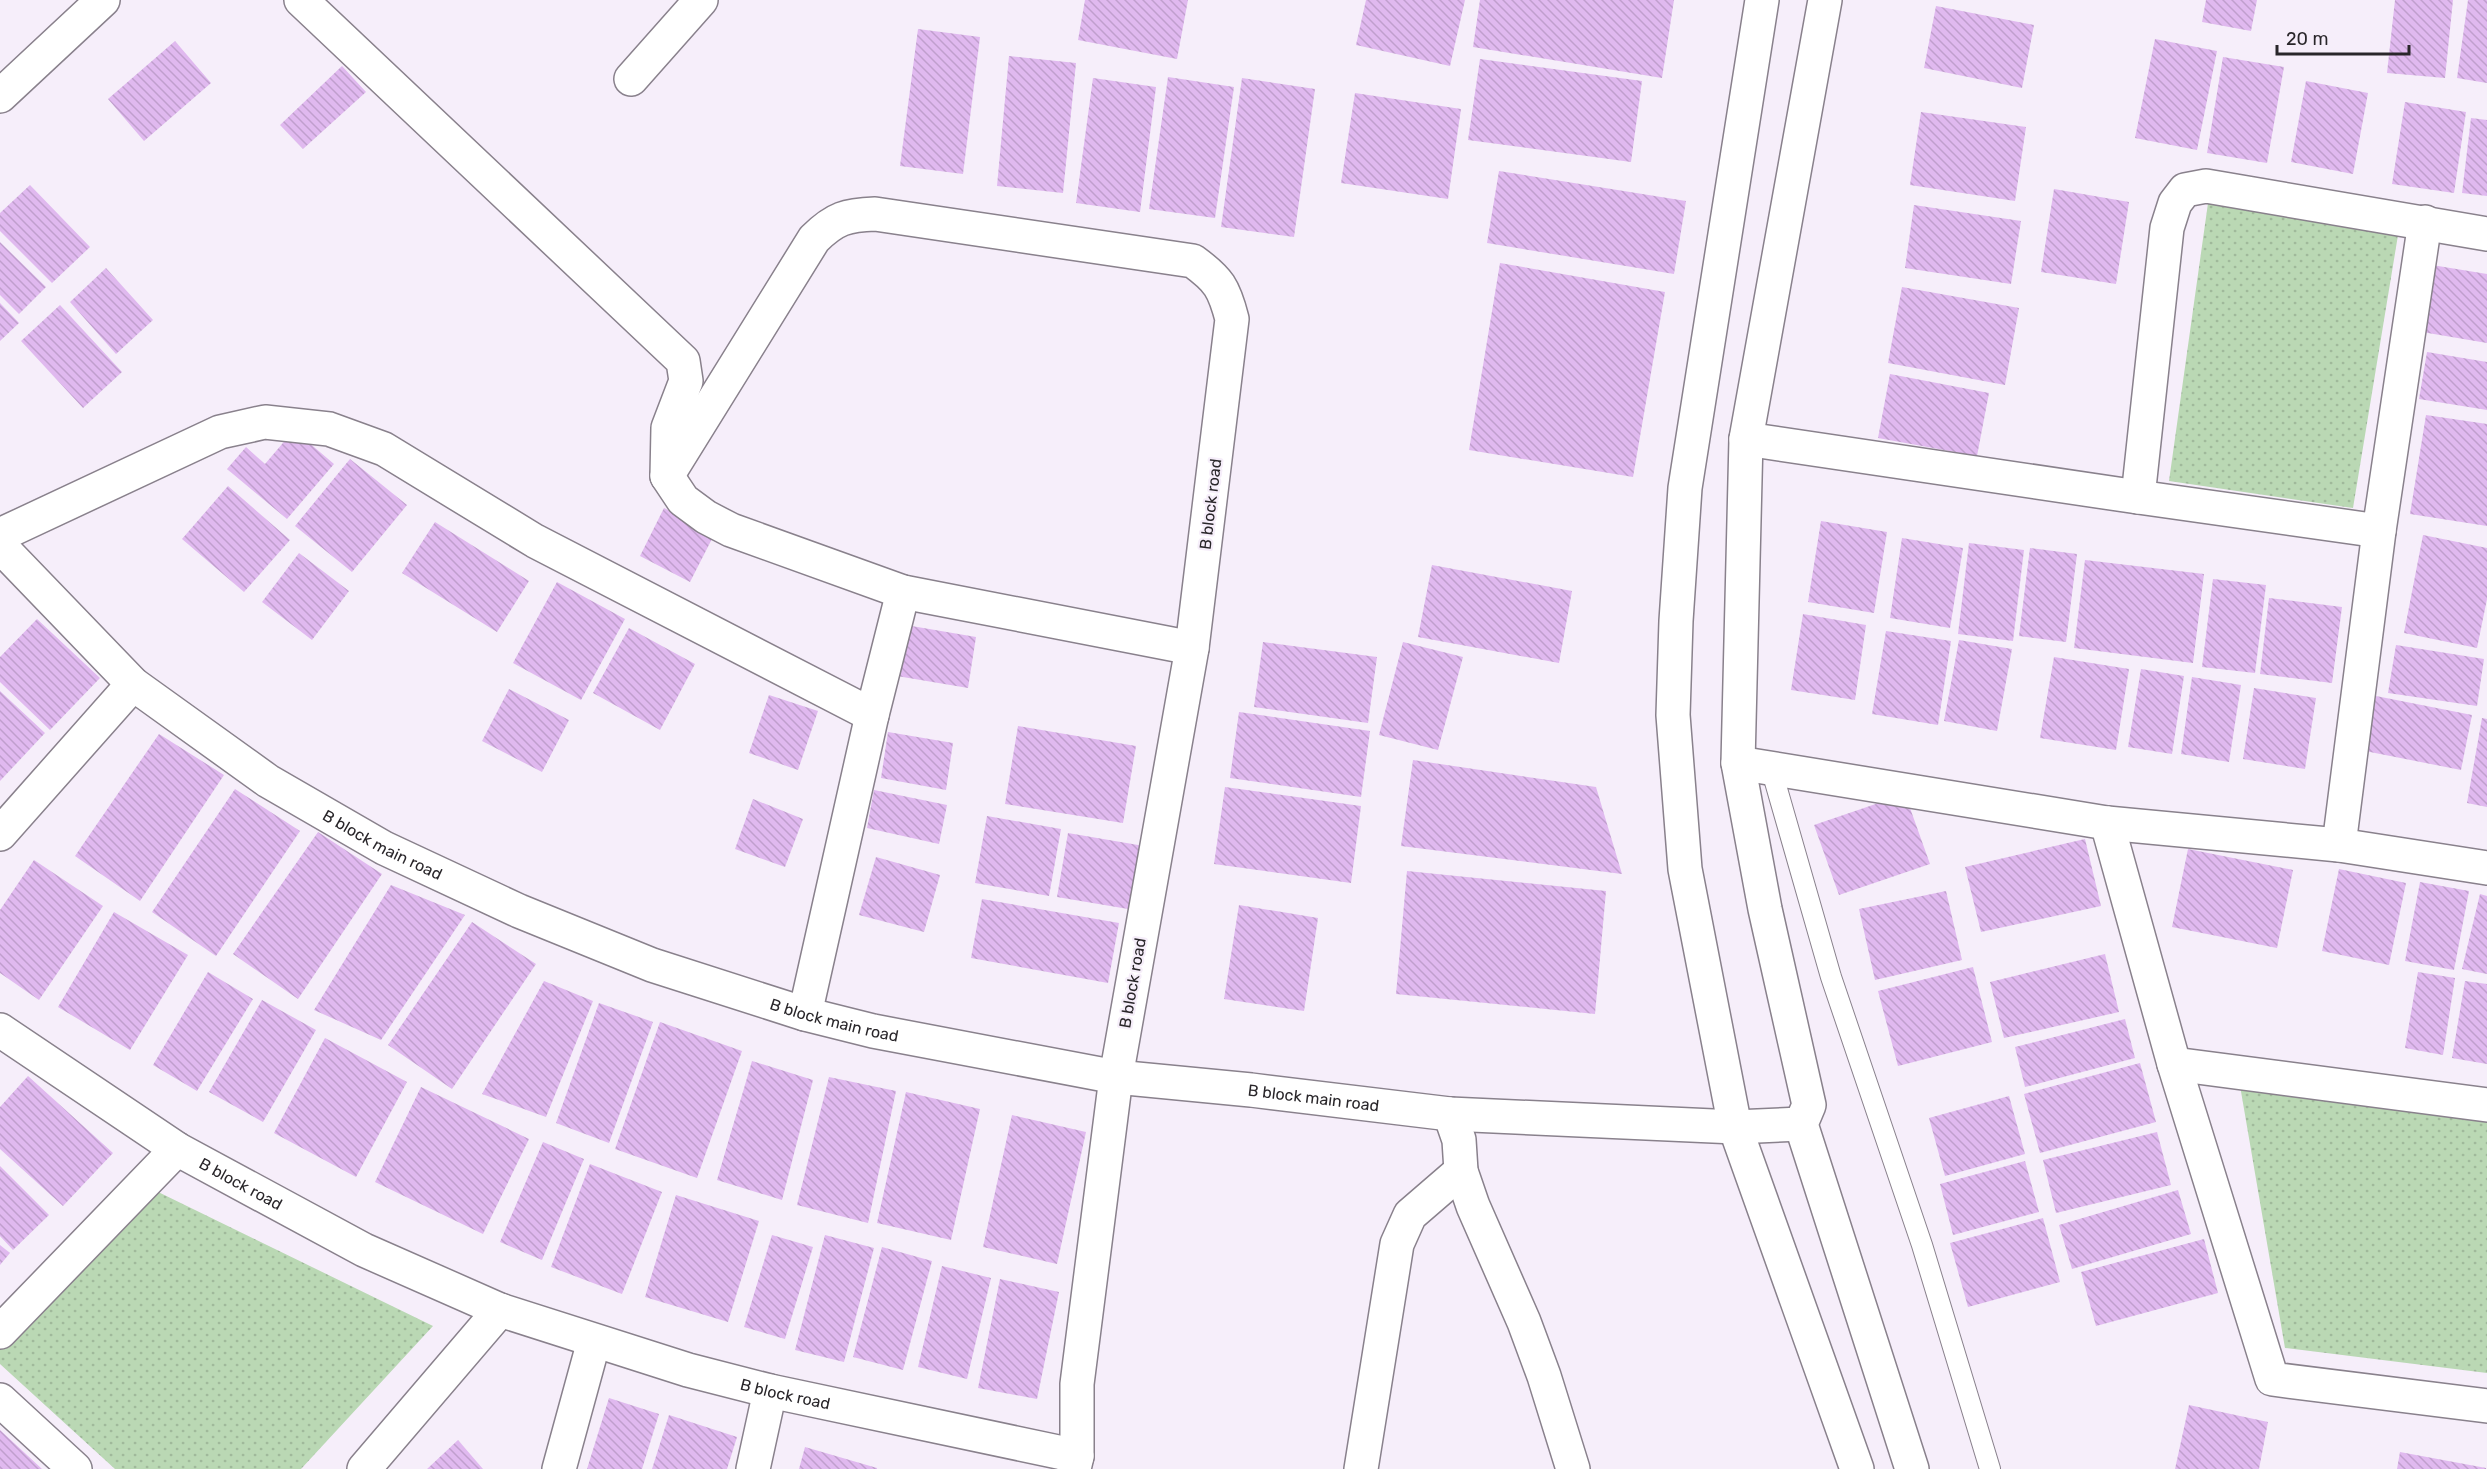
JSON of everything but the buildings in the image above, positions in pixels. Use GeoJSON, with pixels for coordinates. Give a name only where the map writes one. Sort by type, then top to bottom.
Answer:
{"type":"FeatureCollection","features":[{"type":"Feature","properties":{"kind":"street"},"geometry":{"type":"LineString","coordinates":[[0,96],[103,0]]}},
{"type":"Feature","properties":{"kind":"street"},"geometry":{"type":"LineString","coordinates":[[301,0],[683,361],[686,381],[668,428],[667,476],[683,500],[731,530],[903,592],[1192,648]]}},
{"type":"Feature","properties":{"kind":"street"},"geometry":{"type":"LineString","coordinates":[[631,79],[701,0]]}},
{"type":"Feature","properties":{"kind":"street"},"geometry":{"type":"LineString","coordinates":[[1762,0],[1685,488],[1676,621],[1673,715],[1685,869],[1735,1127],[1857,1469]]}},
{"type":"Feature","properties":{"kind":"street"},"geometry":{"type":"LineString","coordinates":[[1825,0],[1746,439],[1738,763],[1765,909],[1809,1105],[1801,1124],[1912,1469]]}},
{"type":"Feature","properties":{"kind":"street"},"geometry":{"type":"LineString","coordinates":[[2138,497],[2167,228],[2175,202],[2185,190],[2206,186],[2487,234]]}},
{"type":"Feature","properties":{"kind":"street","name":"B block road"},"geometry":{"type":"LineString","coordinates":[[0,1030],[177,1149],[364,1250],[500,1310],[688,1370],[1076,1462],[1077,1384],[1116,1077],[1192,648],[1232,319],[1227,297],[1215,277],[1193,261],[875,214],[849,215],[828,225],[814,239],[667,476]]}},
{"type":"Feature","properties":{"kind":"street"},"geometry":{"type":"LineString","coordinates":[[2339,845],[2379,531],[2425,222]]}},
{"type":"Feature","properties":{"kind":"street"},"geometry":{"type":"LineString","coordinates":[[0,535],[220,432],[265,422],[329,429],[384,449],[535,541],[872,715]]}},
{"type":"Feature","properties":{"kind":"street"},"geometry":{"type":"LineString","coordinates":[[1746,439],[2379,531]]}},
{"type":"Feature","properties":{"kind":"street","name":"B block main road"},"geometry":{"type":"LineString","coordinates":[[0,546],[133,684],[268,781],[384,848],[519,910],[652,965],[805,1014],[873,1031],[1116,1077],[1251,1090],[1450,1114],[1735,1127],[1801,1124]]}},
{"type":"Feature","properties":{"kind":"street"},"geometry":{"type":"LineString","coordinates":[[805,1014],[872,715],[903,592]]}},
{"type":"Feature","properties":{"kind":"street"},"geometry":{"type":"LineString","coordinates":[[4,820],[133,684]]}},
{"type":"Feature","properties":{"kind":"street"},"geometry":{"type":"LineString","coordinates":[[1738,763],[2107,823],[2339,845],[2487,868]]}},
{"type":"Feature","properties":{"kind":"street"},"geometry":{"type":"LineString","coordinates":[[2107,823],[2174,1064],[2272,1379],[2487,1406]]}},
{"type":"Feature","properties":{"kind":"street"},"geometry":{"type":"LineString","coordinates":[[2174,1064],[2487,1105]]}},
{"type":"Feature","properties":{"kind":"street"},"geometry":{"type":"LineString","coordinates":[[1450,1114],[1459,1140],[1461,1172],[1473,1206],[1524,1322],[1573,1469]]}},
{"type":"Feature","properties":{"kind":"street"},"geometry":{"type":"LineString","coordinates":[[0,1332],[177,1149]]}},
{"type":"Feature","properties":{"kind":"street"},"geometry":{"type":"LineString","coordinates":[[1361,1469],[1396,1244],[1410,1215],[1461,1172]]}},
{"type":"Feature","properties":{"kind":"street"},"geometry":{"type":"LineString","coordinates":[[364,1469],[500,1310]]}},
{"type":"Feature","properties":{"kind":"street"},"geometry":{"type":"LineString","coordinates":[[559,1469],[594,1341]]}},
{"type":"Feature","properties":{"kind":"street"},"geometry":{"type":"LineString","coordinates":[[753,1469],[770,1391]]}},
{"type":"Feature","properties":{"kind":"street"},"geometry":{"type":"LineString","coordinates":[[0,1400],[75,1469]]}},
{"type":"Feature","properties":{"kind":"lane"},"geometry":{"type":"LineString","coordinates":[[1771,768],[1831,977],[1922,1245],[1990,1469]]}},
{"type":"Feature","properties":{"kind":"green space"},"geometry":{"type":"Polygon","coordinates":[[[2209,196],[2400,223],[2353,508],[2169,481],[2209,196]]]}},
{"type":"Feature","properties":{"kind":"green space"},"geometry":{"type":"Polygon","coordinates":[[[2238,1074],[2487,1107],[2487,1373],[2285,1348],[2238,1074]]]}},
{"type":"Feature","properties":{"kind":"green space"},"geometry":{"type":"Polygon","coordinates":[[[150,1188],[433,1326],[301,1469],[115,1469],[0,1364],[0,1347],[150,1188]]]}}]}
